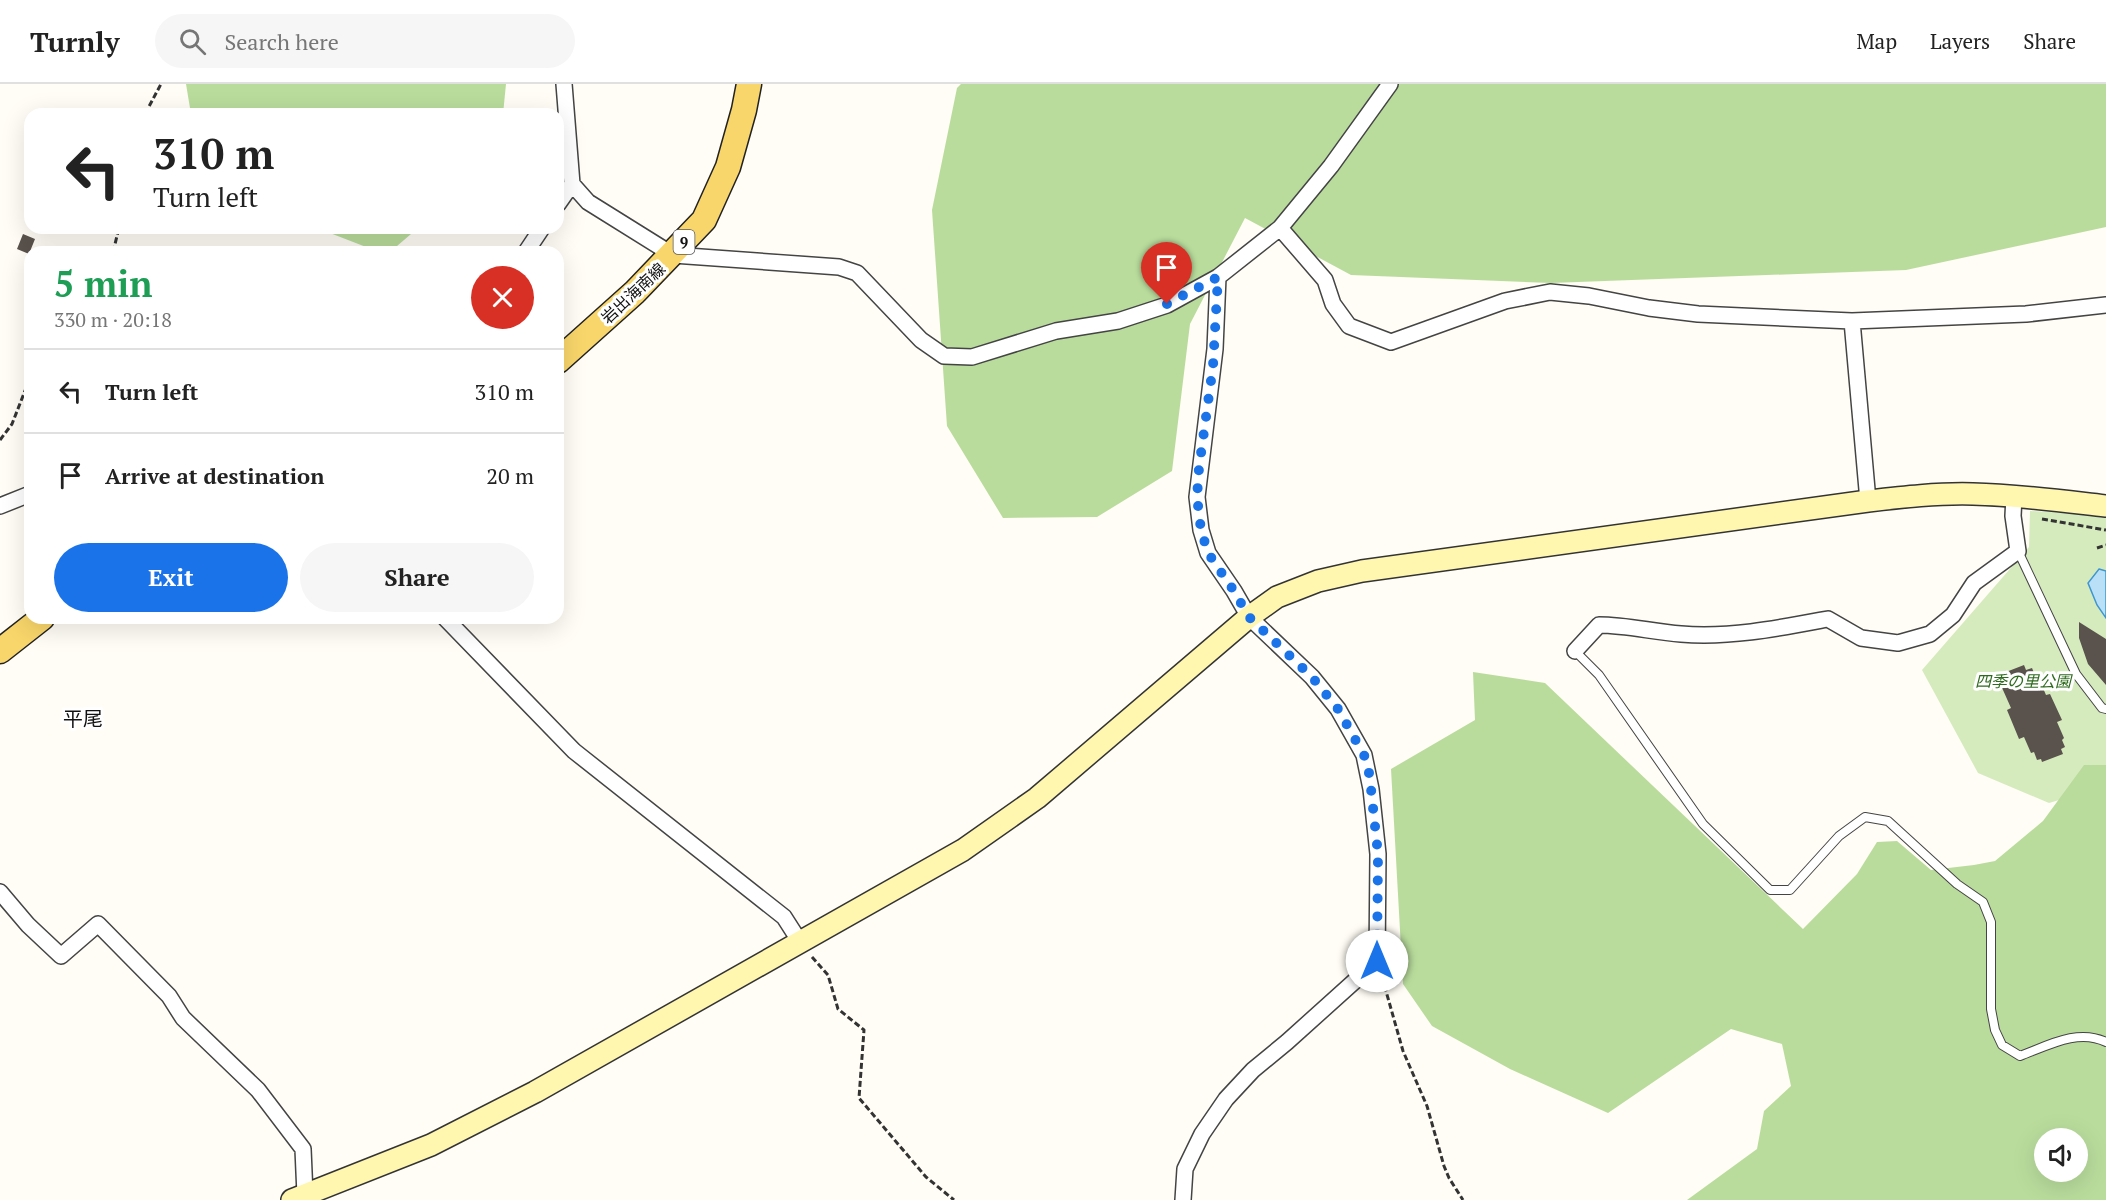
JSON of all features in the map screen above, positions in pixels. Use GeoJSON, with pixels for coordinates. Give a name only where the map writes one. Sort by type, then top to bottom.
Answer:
{"type":"FeatureCollection","features":[{"type":"Feature","properties":{"kind":"main road","name":"岩出海南線"},"geometry":{"type":"LineString","coordinates":[[564,356],[635,292],[673,255],[704,220],[728,167],[749,84]]}},
{"type":"Feature","properties":{"kind":"main road"},"geometry":{"type":"LineString","coordinates":[[0,651],[34,624]]}},
{"type":"Feature","properties":{"kind":"street"},"geometry":{"type":"LineString","coordinates":[[564,84],[572,184],[588,202],[673,255],[839,267],[857,273],[921,340],[944,356],[972,357],[1056,331],[1118,321],[1167,304],[1218,277],[1280,228],[1331,166],[1390,84]]}},
{"type":"Feature","properties":{"kind":"street"},"geometry":{"type":"LineString","coordinates":[[564,195],[572,184]]}},
{"type":"Feature","properties":{"kind":"street"},"geometry":{"type":"LineString","coordinates":[[1280,228],[1325,280],[1333,304],[1349,326],[1392,342],[1505,301],[1550,292],[1698,314],[1852,321],[2026,314],[2106,305]]}},
{"type":"Feature","properties":{"kind":"street"},"geometry":{"type":"LineString","coordinates":[[1183,1200],[1185,1169],[1202,1134],[1226,1099],[1253,1070],[1377,961],[1378,854],[1368,765],[1364,755],[1338,709],[1312,677],[1249,617],[1208,553],[1201,530],[1197,497],[1213,369],[1218,277]]}},
{"type":"Feature","properties":{"kind":"street"},"geometry":{"type":"LineString","coordinates":[[1852,321],[1868,501]]}},
{"type":"Feature","properties":{"kind":"street"},"geometry":{"type":"LineString","coordinates":[[0,892],[28,925],[61,956],[98,924],[169,996],[183,1018],[258,1090],[303,1149],[299,1197],[431,1144],[535,1092],[963,850],[1037,798],[1249,617],[1277,597],[1318,581],[1362,571],[1868,501],[1928,495],[2014,496],[2106,506]]}},
{"type":"Feature","properties":{"kind":"street"},"geometry":{"type":"LineString","coordinates":[[0,506],[24,496]]}},
{"type":"Feature","properties":{"kind":"street"},"geometry":{"type":"LineString","coordinates":[[1575,651],[1599,625],[1622,625],[1683,634],[1745,633],[1828,619],[1861,638],[1899,643],[1930,634],[1953,615],[1974,583],[2018,551],[2013,516],[2014,496]]}},
{"type":"Feature","properties":{"kind":"street"},"geometry":{"type":"LineString","coordinates":[[451,624],[574,751],[784,916],[800,942]]}},
{"type":"Feature","properties":{"kind":"lane"},"geometry":{"type":"LineString","coordinates":[[2018,551],[2076,674],[2102,708],[2106,709]]}},
{"type":"Feature","properties":{"kind":"lane"},"geometry":{"type":"LineString","coordinates":[[1575,651],[1599,675],[1703,824],[1770,890],[1790,890],[1839,836],[1865,817],[1888,821],[1957,884],[1983,902],[1990,922],[1991,1009],[1995,1030],[2002,1045],[2020,1056],[2076,1035],[2106,1041]]}},
{"type":"Feature","properties":{"kind":"path"},"geometry":{"type":"LineString","coordinates":[[148,108],[161,84]]}},
{"type":"Feature","properties":{"kind":"path"},"geometry":{"type":"LineString","coordinates":[[0,440],[12,424],[24,393]]}},
{"type":"Feature","properties":{"kind":"path"},"geometry":{"type":"LineString","coordinates":[[2097,548],[2106,545]]}},
{"type":"Feature","properties":{"kind":"path"},"geometry":{"type":"LineString","coordinates":[[800,942],[828,975],[838,1010],[864,1030],[859,1098],[926,1177],[954,1200]]}},
{"type":"Feature","properties":{"kind":"path"},"geometry":{"type":"LineString","coordinates":[[1377,961],[1403,1051],[1427,1106],[1444,1166],[1463,1200]]}},
{"type":"Feature","properties":{"kind":"green space"},"geometry":{"type":"Polygon","coordinates":[[[186,84],[506,84],[504,108],[190,108],[186,84]]]}},
{"type":"Feature","properties":{"kind":"green space"},"geometry":{"type":"Polygon","coordinates":[[[961,84],[2106,84],[2106,227],[1906,270],[1551,283],[1351,275],[1245,218],[1190,324],[1172,471],[1097,517],[1003,518],[947,426],[932,210],[957,88],[961,84]]]}},
{"type":"Feature","properties":{"kind":"green space"},"geometry":{"type":"Polygon","coordinates":[[[332,234],[411,234],[397,246],[364,246],[332,234]]]}},
{"type":"Feature","properties":{"kind":"green space","name":"四季の里公園"},"geometry":{"type":"Polygon","coordinates":[[[2030,511],[2106,515],[2106,786],[2049,803],[1978,773],[1922,670],[2029,547],[2030,511]]]}},
{"type":"Feature","properties":{"kind":"green space"},"geometry":{"type":"Polygon","coordinates":[[[1473,672],[1545,683],[1803,929],[1857,874],[1877,842],[1897,841],[1931,870],[1995,861],[2043,821],[2084,765],[2106,765],[2106,1200],[1687,1200],[1757,1149],[1764,1111],[1791,1086],[1782,1044],[1731,1029],[1608,1113],[1510,1069],[1432,1026],[1403,984],[1391,769],[1475,720],[1473,672]]]}},
{"type":"Feature","properties":{"kind":"water"},"geometry":{"type":"Polygon","coordinates":[[[2099,569],[2106,571],[2106,618],[2097,605],[2088,583],[2099,569]]]}},
{"type":"Feature","properties":{"kind":"building"},"geometry":{"type":"Polygon","coordinates":[[[23,234],[35,239],[32,246],[24,246],[24,252],[17,249],[23,234]]]}},
{"type":"Feature","properties":{"kind":"building"},"geometry":{"type":"Polygon","coordinates":[[[2079,622],[2106,639],[2106,685],[2088,664],[2079,638],[2079,622]]]}},
{"type":"Feature","properties":{"kind":"building"},"geometry":{"type":"Polygon","coordinates":[[[2024,665],[2026,670],[2032,668],[2034,673],[2036,672],[2046,695],[2050,694],[2062,720],[2057,722],[2064,738],[2062,740],[2065,747],[2061,749],[2063,754],[2042,762],[2041,759],[2037,760],[2034,752],[2031,753],[2024,737],[2019,739],[2007,710],[2011,708],[1999,681],[2008,677],[2006,672],[2024,665]]]}},
{"type":"Feature","properties":{"kind":"district","name":"平尾"},"geometry":{"type":"Point","coordinates":[83,718]}},
{"type":"Feature","properties":{"kind":"route"},"geometry":{"type":"LineString","coordinates":[[1167,304],[1218,277],[1215,349],[1197,497],[1201,530],[1208,553],[1249,617],[1312,677],[1338,709],[1364,755],[1368,765],[1378,854],[1377,961]]}}]}
